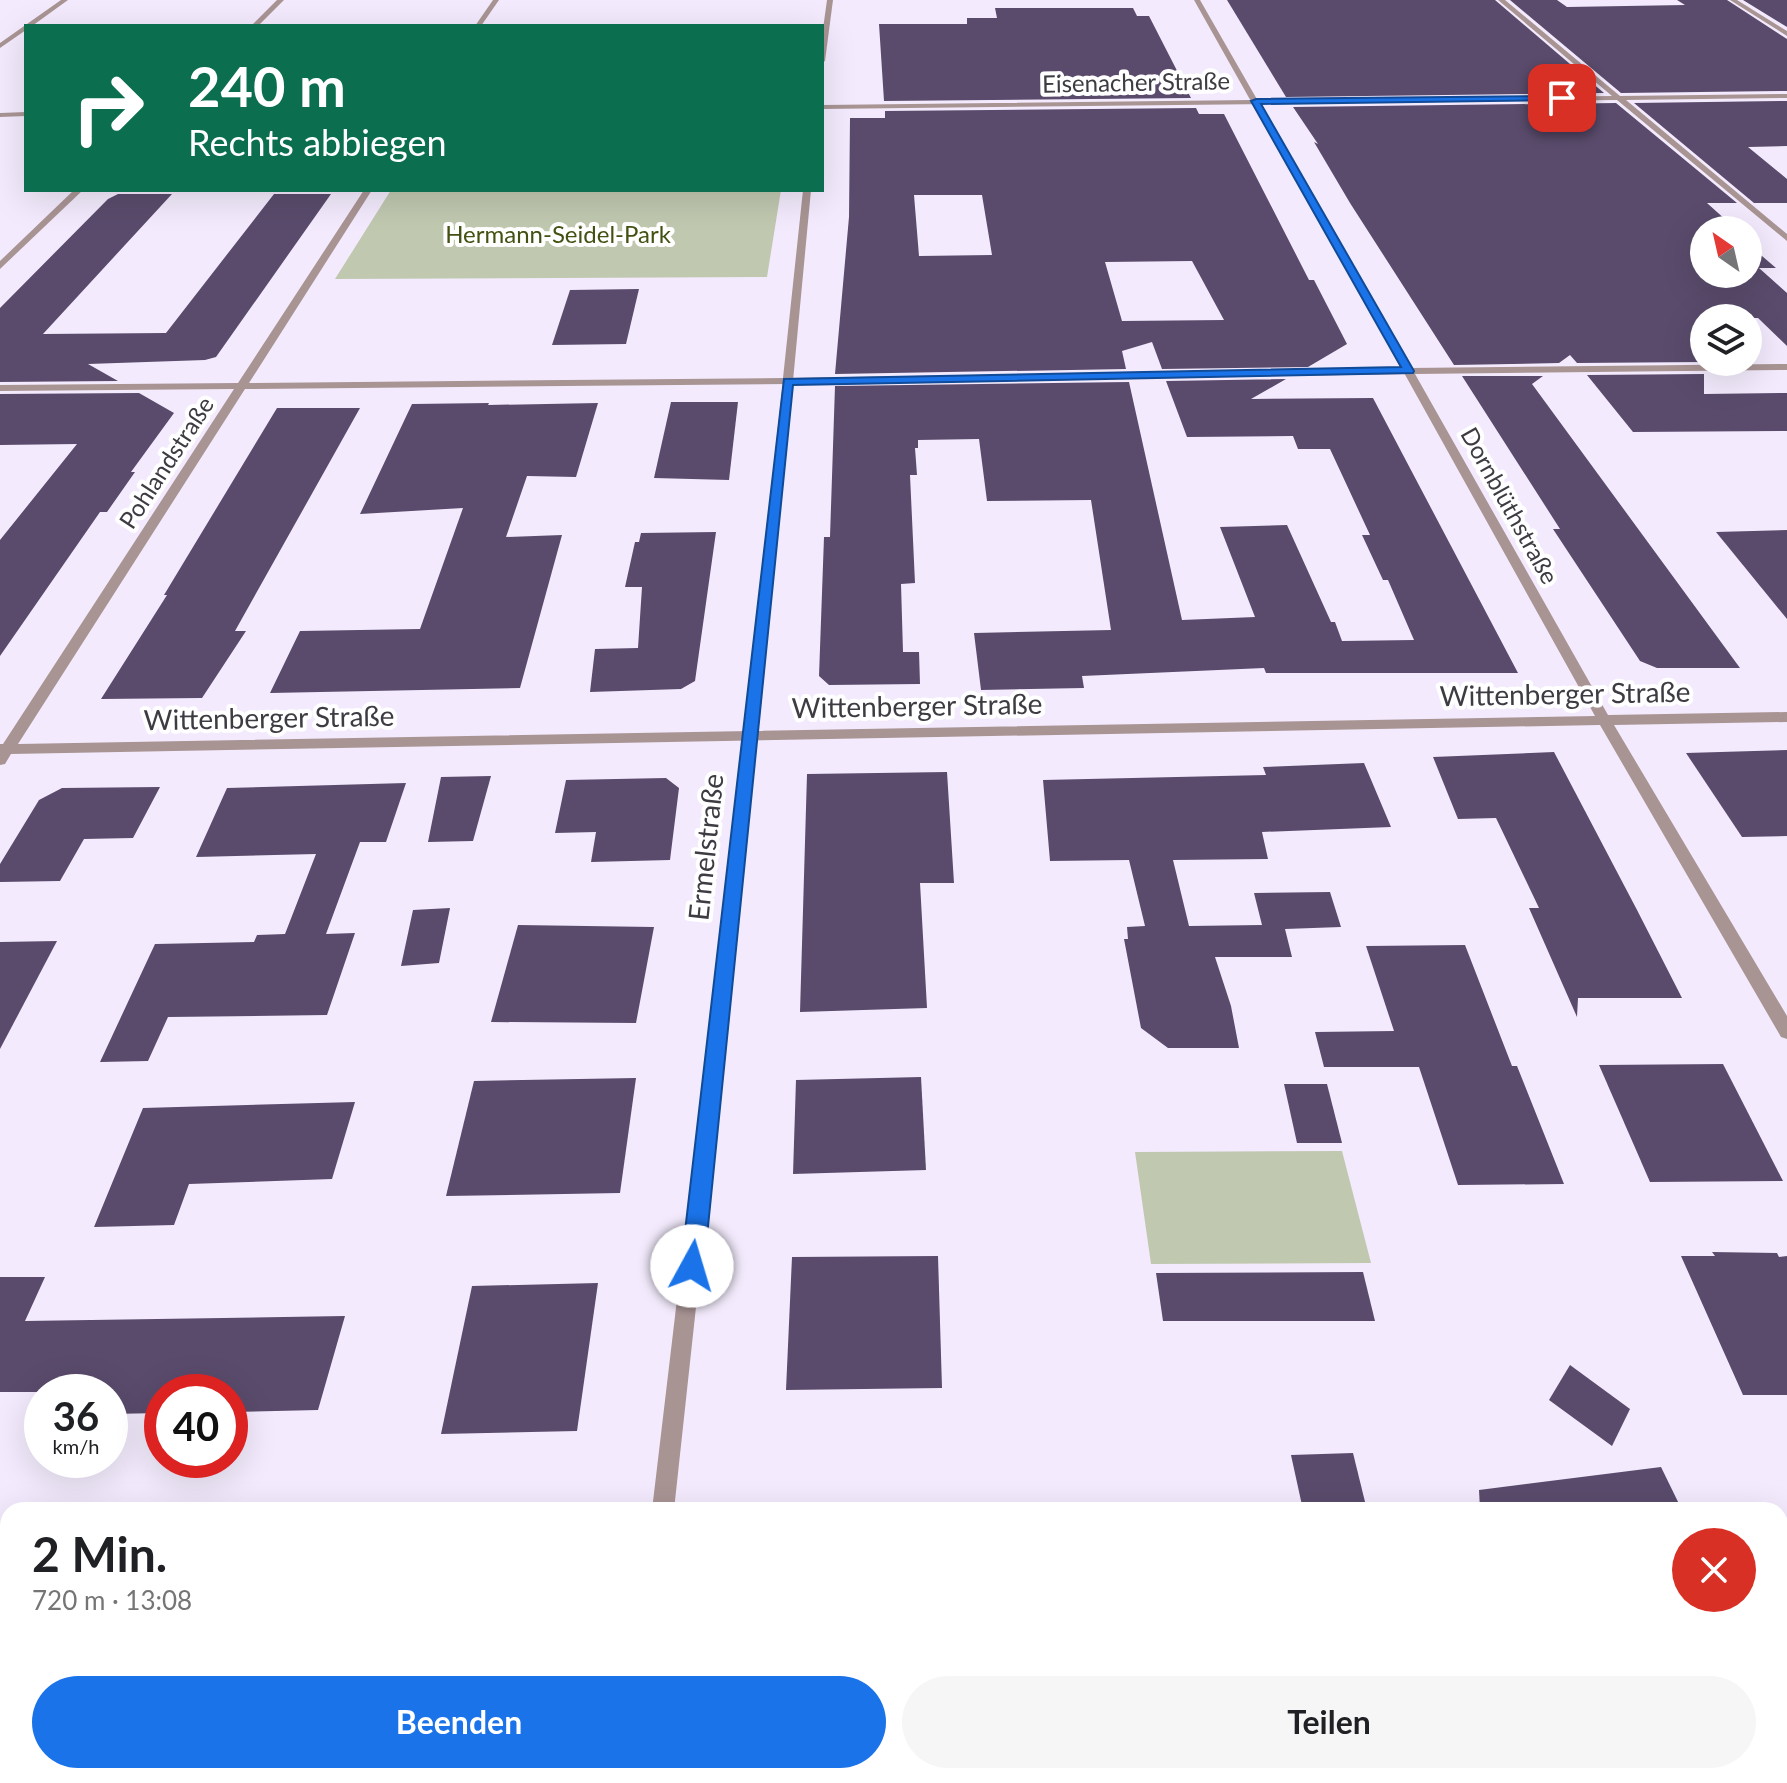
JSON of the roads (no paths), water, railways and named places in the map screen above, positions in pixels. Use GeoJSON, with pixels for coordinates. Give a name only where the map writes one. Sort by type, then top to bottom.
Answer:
{"type":"FeatureCollection","features":[{"type":"Feature","properties":{"kind":"street"},"geometry":{"type":"LineString","coordinates":[[31,24],[65,0]]}},
{"type":"Feature","properties":{"kind":"street"},"geometry":{"type":"LineString","coordinates":[[256,24],[281,0]]}},
{"type":"Feature","properties":{"kind":"street"},"geometry":{"type":"LineString","coordinates":[[479,24],[496,0]]}},
{"type":"Feature","properties":{"kind":"street"},"geometry":{"type":"LineString","coordinates":[[824,46],[830,0]]}},
{"type":"Feature","properties":{"kind":"street","name":"Dornblüthstraße"},"geometry":{"type":"LineString","coordinates":[[1197,0],[1604,720],[1787,1032]]}},
{"type":"Feature","properties":{"kind":"street"},"geometry":{"type":"LineString","coordinates":[[1501,0],[1787,238]]}},
{"type":"Feature","properties":{"kind":"street"},"geometry":{"type":"LineString","coordinates":[[1733,0],[1787,34]]}},
{"type":"Feature","properties":{"kind":"street"},"geometry":{"type":"LineString","coordinates":[[0,46],[24,29]]}},
{"type":"Feature","properties":{"kind":"street","name":"Eisenacher Straße"},"geometry":{"type":"LineString","coordinates":[[824,107],[1787,96]]}},
{"type":"Feature","properties":{"kind":"street"},"geometry":{"type":"LineString","coordinates":[[0,115],[24,114]]}},
{"type":"Feature","properties":{"kind":"street"},"geometry":{"type":"LineString","coordinates":[[0,266],[77,192]]}},
{"type":"Feature","properties":{"kind":"street","name":"Pohlandstraße"},"geometry":{"type":"LineString","coordinates":[[2,752],[367,192]]}},
{"type":"Feature","properties":{"kind":"street","name":"Ermelstraße"},"geometry":{"type":"LineString","coordinates":[[664,1502],[751,735],[807,192]]}},
{"type":"Feature","properties":{"kind":"street"},"geometry":{"type":"LineString","coordinates":[[0,388],[1787,367]]}},
{"type":"Feature","properties":{"kind":"street","name":"Wittenberger Straße"},"geometry":{"type":"LineString","coordinates":[[2,752],[1787,717]]}},
{"type":"Feature","properties":{"kind":"park label","name":"Hermann-Seidel-Park"},"geometry":{"type":"Point","coordinates":[558,235]}}]}
